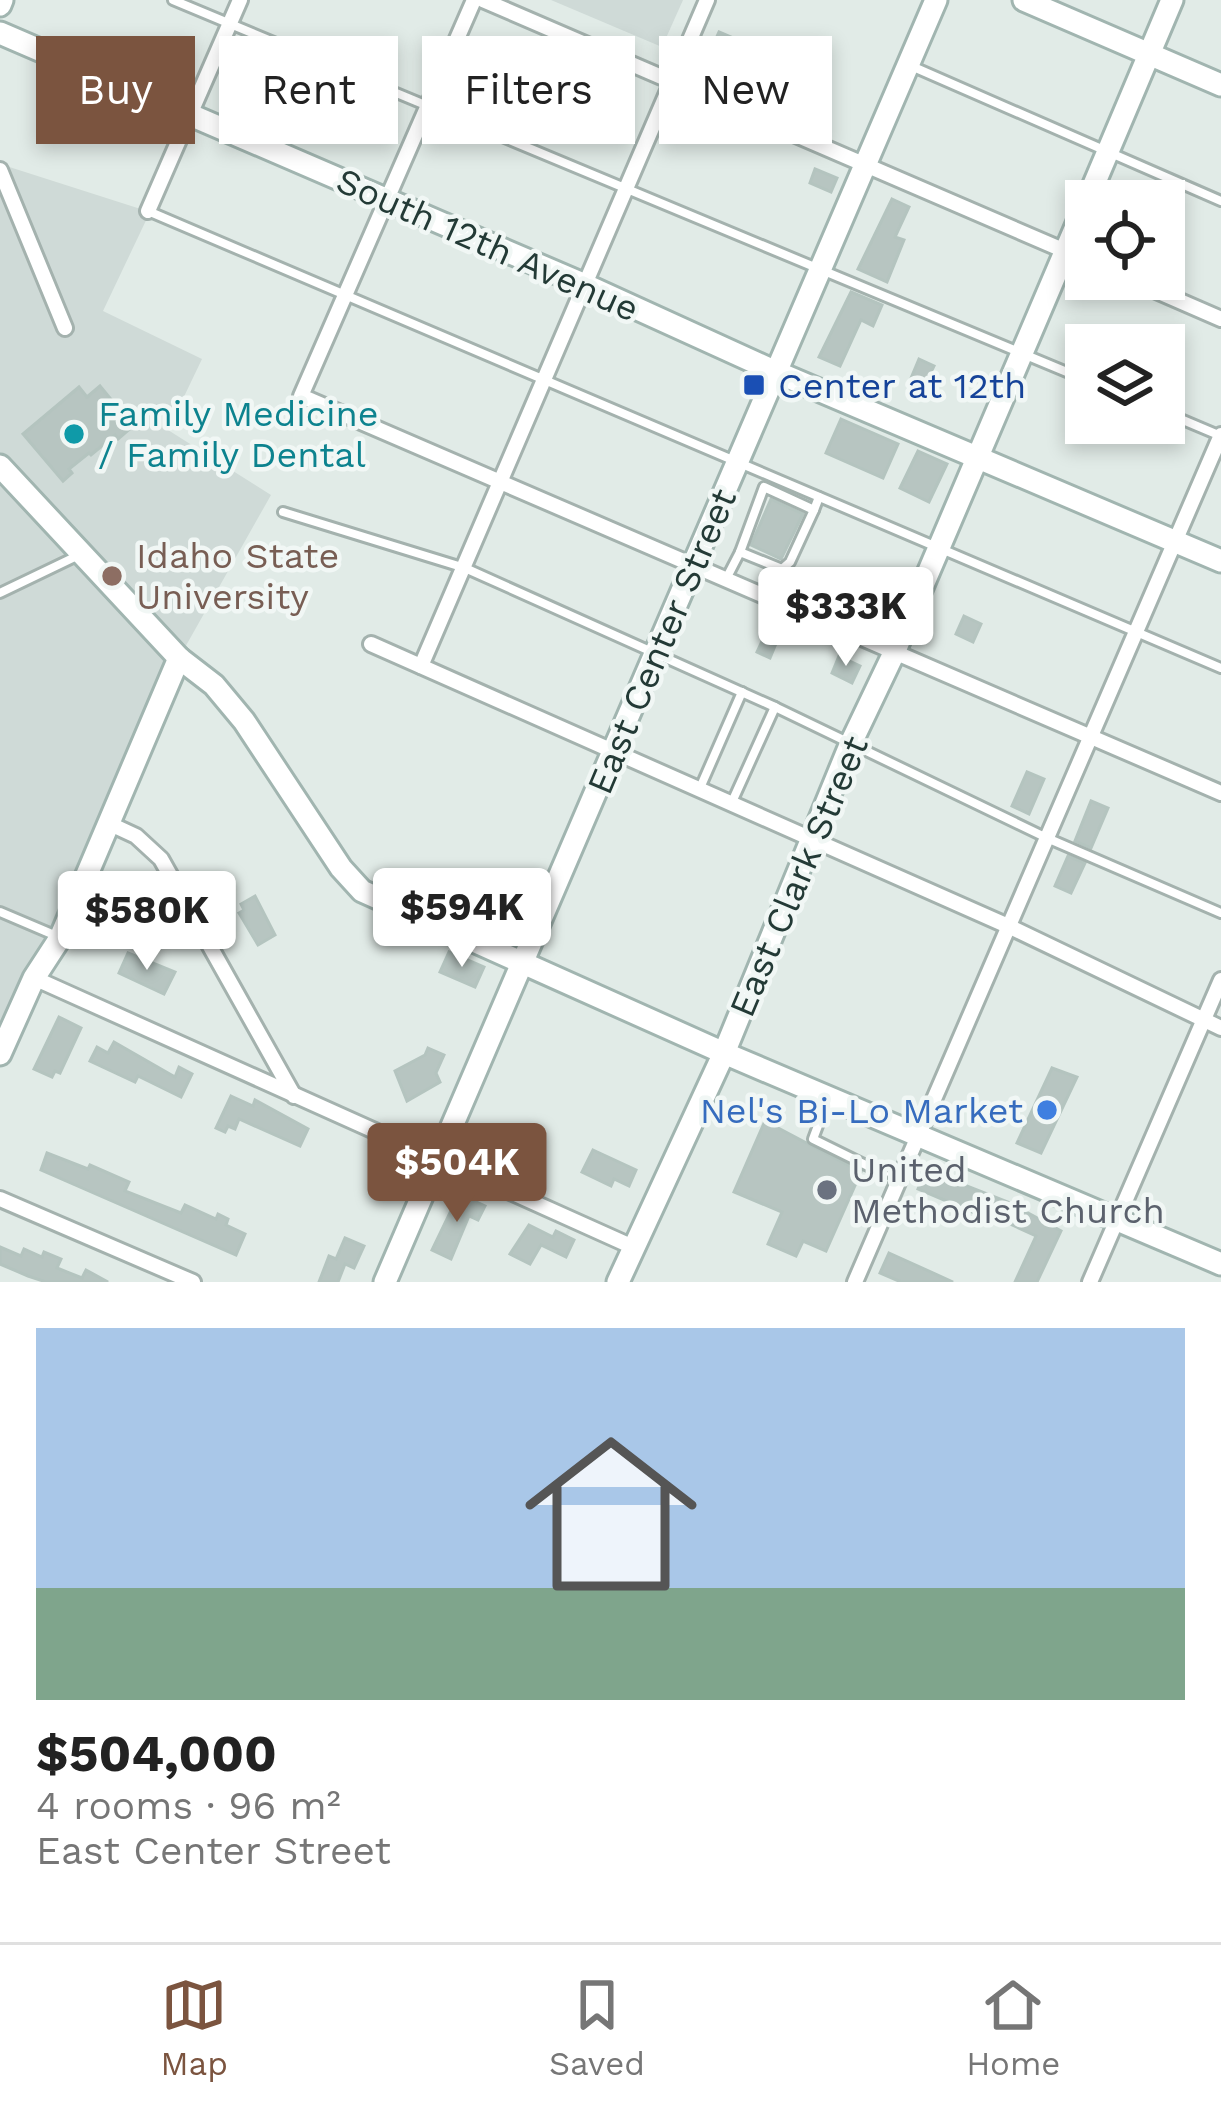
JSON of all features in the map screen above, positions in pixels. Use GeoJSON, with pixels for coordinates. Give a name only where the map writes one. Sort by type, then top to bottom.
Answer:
{"type":"FeatureCollection","features":[{"type":"Feature","properties":{"kind":"street"},"geometry":{"type":"LineString","coordinates":[[195,102],[240,0]]}},
{"type":"Feature","properties":{"kind":"street"},"geometry":{"type":"LineString","coordinates":[[461,36],[478,0],[659,76]]}},
{"type":"Feature","properties":{"kind":"street"},"geometry":{"type":"LineString","coordinates":[[691,36],[707,0]]}},
{"type":"Feature","properties":{"kind":"street","name":"East Center Street"},"geometry":{"type":"LineString","coordinates":[[385,1282],[936,0]]}},
{"type":"Feature","properties":{"kind":"street"},"geometry":{"type":"LineString","coordinates":[[1024,0],[1221,86]]}},
{"type":"Feature","properties":{"kind":"street","name":"East Clark Street"},"geometry":{"type":"LineString","coordinates":[[1096,180],[1172,0]]}},
{"type":"Feature","properties":{"kind":"street","name":"South 12th Avenue"},"geometry":{"type":"LineString","coordinates":[[0,33],[36,48]]}},
{"type":"Feature","properties":{"kind":"street"},"geometry":{"type":"LineString","coordinates":[[421,666],[659,111]]}},
{"type":"Feature","properties":{"kind":"street","name":"South 12th Avenue"},"geometry":{"type":"LineString","coordinates":[[195,115],[776,372],[1221,561]]}},
{"type":"Feature","properties":{"kind":"street"},"geometry":{"type":"LineString","coordinates":[[422,120],[301,396],[1221,793]]}},
{"type":"Feature","properties":{"kind":"street"},"geometry":{"type":"LineString","coordinates":[[148,212],[177,144]]}},
{"type":"Feature","properties":{"kind":"street"},"geometry":{"type":"LineString","coordinates":[[818,144],[1065,251]]}},
{"type":"Feature","properties":{"kind":"street"},"geometry":{"type":"LineString","coordinates":[[0,170],[65,328]]}},
{"type":"Feature","properties":{"kind":"street","name":"East Clark Street"},"geometry":{"type":"LineString","coordinates":[[618,1282],[724,1053],[851,743],[1022,353],[1065,276]]}},
{"type":"Feature","properties":{"kind":"street"},"geometry":{"type":"LineString","coordinates":[[1177,300],[1221,319]]}},
{"type":"Feature","properties":{"kind":"street"},"geometry":{"type":"LineString","coordinates":[[855,1282],[1221,436]]}},
{"type":"Feature","properties":{"kind":"street"},"geometry":{"type":"LineString","coordinates":[[0,466],[179,658],[214,685],[244,721],[341,868],[362,891],[724,1053],[1221,1264]]}},
{"type":"Feature","properties":{"kind":"street"},"geometry":{"type":"LineString","coordinates":[[371,644],[1009,926],[1221,1028]]}},
{"type":"Feature","properties":{"kind":"street"},"geometry":{"type":"LineString","coordinates":[[0,1054],[34,978],[60,938],[179,658]]}},
{"type":"Feature","properties":{"kind":"street"},"geometry":{"type":"LineString","coordinates":[[108,823],[136,836],[161,860],[294,1096]]}},
{"type":"Feature","properties":{"kind":"street"},"geometry":{"type":"LineString","coordinates":[[34,978],[633,1247]]}},
{"type":"Feature","properties":{"kind":"street"},"geometry":{"type":"LineString","coordinates":[[1090,1282],[1221,980]]}},
{"type":"Feature","properties":{"kind":"street"},"geometry":{"type":"LineString","coordinates":[[0,1199],[193,1282]]}},
{"type":"Feature","properties":{"kind":"lane"},"geometry":{"type":"LineString","coordinates":[[173,0],[422,104]]}},
{"type":"Feature","properties":{"kind":"lane"},"geometry":{"type":"LineString","coordinates":[[908,64],[1221,201]]}},
{"type":"Feature","properties":{"kind":"lane"},"geometry":{"type":"LineString","coordinates":[[520,144],[1065,371]]}},
{"type":"Feature","properties":{"kind":"lane"},"geometry":{"type":"LineString","coordinates":[[148,212],[1221,668]]}},
{"type":"Feature","properties":{"kind":"lane"},"geometry":{"type":"LineString","coordinates":[[1185,421],[1221,436]]}},
{"type":"Feature","properties":{"kind":"lane"},"geometry":{"type":"LineString","coordinates":[[725,581],[764,487],[814,510]]}},
{"type":"Feature","properties":{"kind":"lane"},"geometry":{"type":"LineString","coordinates":[[770,600],[819,497]]}},
{"type":"Feature","properties":{"kind":"lane"},"geometry":{"type":"LineString","coordinates":[[283,512],[464,568],[776,707],[1047,838],[1221,913]]}},
{"type":"Feature","properties":{"kind":"lane"},"geometry":{"type":"LineString","coordinates":[[740,552],[782,568]]}},
{"type":"Feature","properties":{"kind":"lane"},"geometry":{"type":"LineString","coordinates":[[0,593],[80,554]]}},
{"type":"Feature","properties":{"kind":"lane"},"geometry":{"type":"LineString","coordinates":[[699,789],[742,692]]}},
{"type":"Feature","properties":{"kind":"lane"},"geometry":{"type":"LineString","coordinates":[[731,803],[776,707]]}},
{"type":"Feature","properties":{"kind":"lane"},"geometry":{"type":"LineString","coordinates":[[0,912],[60,938]]}},
{"type":"Feature","properties":{"kind":"lane"},"geometry":{"type":"LineString","coordinates":[[829,1097],[813,1139],[884,1174]]}},
{"type":"Feature","properties":{"kind":"shaded area"},"geometry":{"type":"Polygon","coordinates":[[[551,0],[683,0],[667,36],[659,36],[659,46],[551,0]]]}},
{"type":"Feature","properties":{"kind":"shaded area","name":"Idaho State University"},"geometry":{"type":"Polygon","coordinates":[[[0,164],[150,212],[103,311],[202,359],[168,430],[271,495],[179,658],[100,818],[0,1050],[0,164]]]}},
{"type":"Feature","properties":{"kind":"building"},"geometry":{"type":"Polygon","coordinates":[[[815,169],[837,178],[831,192],[810,183],[815,169]]]}},
{"type":"Feature","properties":{"kind":"building"},"geometry":{"type":"Polygon","coordinates":[[[892,199],[909,207],[895,237],[904,240],[887,282],[858,269],[892,199]]]}},
{"type":"Feature","properties":{"kind":"building"},"geometry":{"type":"Polygon","coordinates":[[[851,292],[882,305],[873,326],[861,320],[840,366],[819,357],[851,292]]]}},
{"type":"Feature","properties":{"kind":"building"},"geometry":{"type":"Polygon","coordinates":[[[919,359],[934,366],[923,389],[909,383],[919,359]]]}},
{"type":"Feature","properties":{"kind":"building","name":"Family Medicine / Family Dental"},"geometry":{"type":"Polygon","coordinates":[[[100,386],[133,426],[89,453],[69,469],[72,473],[63,481],[23,434],[79,387],[87,397],[100,386]]]}},
{"type":"Feature","properties":{"kind":"building"},"geometry":{"type":"Polygon","coordinates":[[[841,419],[898,444],[883,478],[826,453],[841,419]]]}},
{"type":"Feature","properties":{"kind":"building"},"geometry":{"type":"Polygon","coordinates":[[[918,451],[947,464],[929,502],[900,488],[918,451]]]}},
{"type":"Feature","properties":{"kind":"building"},"geometry":{"type":"Polygon","coordinates":[[[771,499],[803,514],[781,559],[751,545],[771,499]]]}},
{"type":"Feature","properties":{"kind":"building"},"geometry":{"type":"Polygon","coordinates":[[[964,616],[981,624],[973,642],[956,634],[964,616]]]}},
{"type":"Feature","properties":{"kind":"building"},"geometry":{"type":"Polygon","coordinates":[[[770,624],[782,629],[770,658],[757,652],[770,624]]]}},
{"type":"Feature","properties":{"kind":"building"},"geometry":{"type":"Polygon","coordinates":[[[839,656],[860,666],[852,683],[832,673],[839,656]]]}},
{"type":"Feature","properties":{"kind":"building"},"geometry":{"type":"Polygon","coordinates":[[[1027,772],[1044,779],[1029,814],[1012,806],[1027,772]]]}},
{"type":"Feature","properties":{"kind":"building"},"geometry":{"type":"Polygon","coordinates":[[[1091,801],[1108,808],[1091,848],[1075,841],[1091,801]]]}},
{"type":"Feature","properties":{"kind":"building"},"geometry":{"type":"Polygon","coordinates":[[[1068,856],[1085,863],[1071,893],[1055,886],[1068,856]]]}},
{"type":"Feature","properties":{"kind":"building"},"geometry":{"type":"Polygon","coordinates":[[[151,890],[163,896],[187,932],[166,944],[144,906],[151,890]]]}},
{"type":"Feature","properties":{"kind":"building"},"geometry":{"type":"Polygon","coordinates":[[[255,896],[275,935],[258,945],[239,913],[244,910],[241,904],[255,896]]]}},
{"type":"Feature","properties":{"kind":"building"},"geometry":{"type":"Polygon","coordinates":[[[449,952],[484,967],[475,987],[440,972],[449,952]]]}},
{"type":"Feature","properties":{"kind":"building"},"geometry":{"type":"Polygon","coordinates":[[[128,953],[175,972],[164,994],[119,973],[128,953]]]}},
{"type":"Feature","properties":{"kind":"building"},"geometry":{"type":"Polygon","coordinates":[[[59,1017],[81,1028],[60,1073],[55,1071],[52,1077],[34,1069],[59,1017]]]}},
{"type":"Feature","properties":{"kind":"building"},"geometry":{"type":"Polygon","coordinates":[[[114,1042],[175,1077],[179,1067],[192,1074],[181,1097],[138,1076],[135,1082],[90,1061],[97,1047],[108,1053],[114,1042]]]}},
{"type":"Feature","properties":{"kind":"building"},"geometry":{"type":"Polygon","coordinates":[[[428,1048],[444,1055],[436,1073],[440,1082],[407,1101],[395,1071],[425,1055],[428,1048]]]}},
{"type":"Feature","properties":{"kind":"building","name":"Nel's Bi-Lo Market"},"geometry":{"type":"Polygon","coordinates":[[[1052,1068],[1077,1077],[1041,1153],[1017,1143],[1052,1068]]]}},
{"type":"Feature","properties":{"kind":"building"},"geometry":{"type":"Polygon","coordinates":[[[231,1096],[253,1106],[255,1100],[308,1129],[300,1146],[239,1119],[235,1129],[216,1128],[231,1096]]]}},
{"type":"Feature","properties":{"kind":"building","name":"United Methodist Church"},"geometry":{"type":"Polygon","coordinates":[[[765,1121],[861,1172],[826,1251],[803,1241],[796,1256],[768,1244],[782,1212],[734,1192],[765,1121]]]}},
{"type":"Feature","properties":{"kind":"building"},"geometry":{"type":"Polygon","coordinates":[[[593,1150],[636,1170],[629,1186],[614,1179],[611,1186],[582,1172],[593,1150]]]}},
{"type":"Feature","properties":{"kind":"building"},"geometry":{"type":"Polygon","coordinates":[[[47,1153],[129,1182],[125,1191],[181,1213],[185,1205],[216,1219],[218,1214],[228,1219],[226,1225],[245,1234],[236,1255],[41,1170],[47,1153]]]}},
{"type":"Feature","properties":{"kind":"building"},"geometry":{"type":"Polygon","coordinates":[[[926,1170],[1008,1202],[1061,1231],[1037,1282],[1015,1282],[1036,1236],[918,1189],[926,1170]]]}},
{"type":"Feature","properties":{"kind":"building"},"geometry":{"type":"Polygon","coordinates":[[[459,1194],[485,1206],[478,1220],[469,1216],[451,1259],[432,1250],[459,1194]]]}},
{"type":"Feature","properties":{"kind":"building"},"geometry":{"type":"Polygon","coordinates":[[[529,1225],[553,1237],[556,1231],[574,1240],[566,1257],[541,1245],[530,1264],[510,1254],[529,1225]]]}},
{"type":"Feature","properties":{"kind":"building"},"geometry":{"type":"Polygon","coordinates":[[[345,1238],[364,1246],[354,1268],[345,1264],[338,1282],[319,1282],[329,1256],[336,1259],[345,1238]]]}},
{"type":"Feature","properties":{"kind":"building"},"geometry":{"type":"Polygon","coordinates":[[[0,1247],[21,1256],[24,1249],[42,1257],[44,1252],[61,1259],[57,1268],[82,1278],[86,1270],[108,1282],[46,1282],[0,1264],[0,1247]]]}},
{"type":"Feature","properties":{"kind":"building"},"geometry":{"type":"Polygon","coordinates":[[[889,1253],[953,1282],[901,1282],[880,1273],[889,1253]]]}},
{"type":"Feature","properties":{"kind":"place","name":"Center at 12th"},"geometry":{"type":"Point","coordinates":[754,385]}},
{"type":"Feature","properties":{"kind":"place","name":"Family Medicine / Family Dental"},"geometry":{"type":"Point","coordinates":[74,434]}},
{"type":"Feature","properties":{"kind":"place","name":"Idaho State University"},"geometry":{"type":"Point","coordinates":[112,576]}},
{"type":"Feature","properties":{"kind":"place","name":"Nel's Bi-Lo Market"},"geometry":{"type":"Point","coordinates":[1047,1110]}},
{"type":"Feature","properties":{"kind":"place","name":"United Methodist Church"},"geometry":{"type":"Point","coordinates":[827,1190]}}]}
